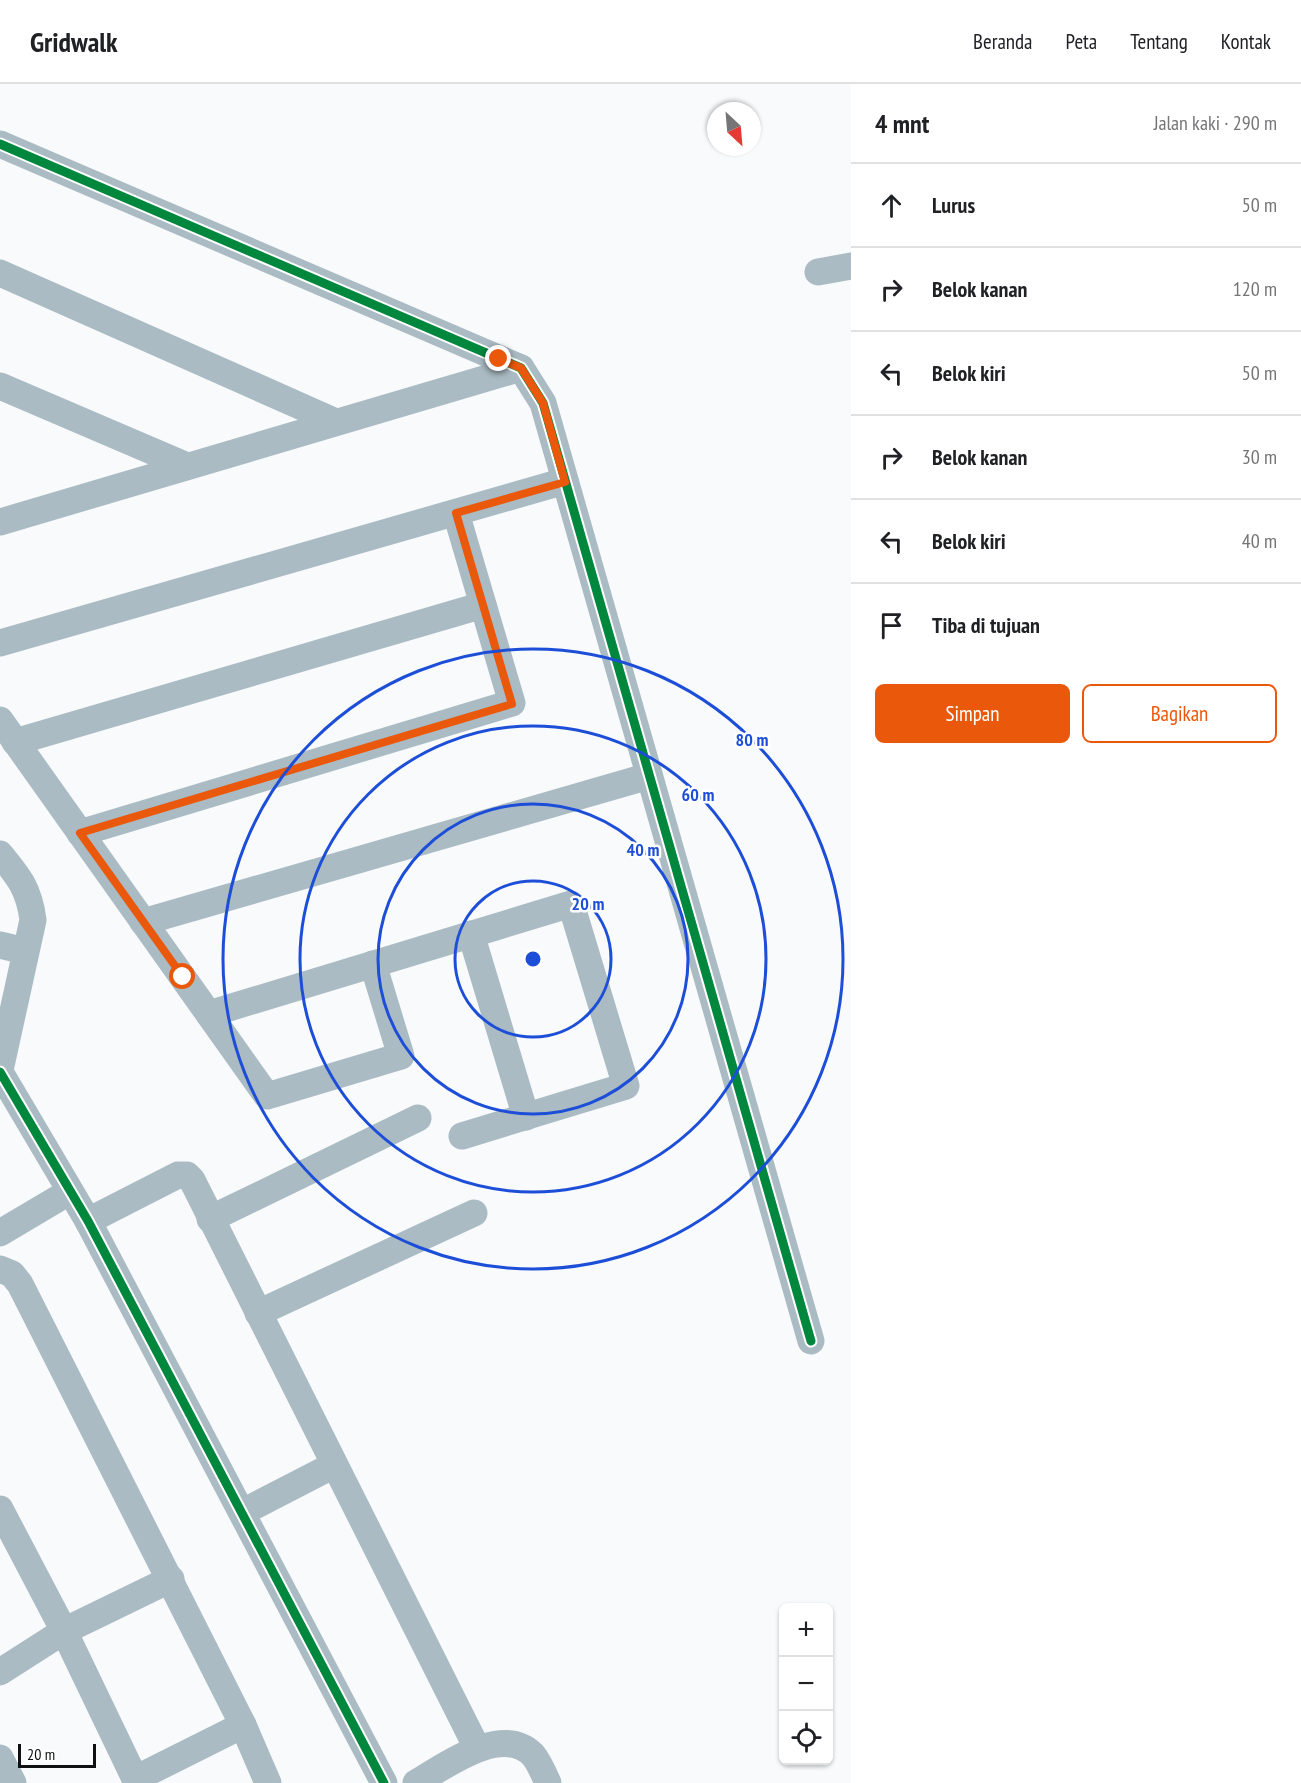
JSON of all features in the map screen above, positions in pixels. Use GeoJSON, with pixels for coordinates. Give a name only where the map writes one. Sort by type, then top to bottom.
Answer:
{"type":"FeatureCollection","features":[{"type":"Feature","properties":{"kind":"street"},"geometry":{"type":"LineString","coordinates":[[0,144],[521,368],[543,403],[811,1341]]}},
{"type":"Feature","properties":{"kind":"street"},"geometry":{"type":"LineString","coordinates":[[818,272],[851,266]]}},
{"type":"Feature","properties":{"kind":"street"},"geometry":{"type":"LineString","coordinates":[[0,273],[336,422]]}},
{"type":"Feature","properties":{"kind":"street"},"geometry":{"type":"LineString","coordinates":[[0,522],[521,368]]}},
{"type":"Feature","properties":{"kind":"street"},"geometry":{"type":"LineString","coordinates":[[0,386],[187,466]]}},
{"type":"Feature","properties":{"kind":"street"},"geometry":{"type":"LineString","coordinates":[[0,642],[565,482]]}},
{"type":"Feature","properties":{"kind":"street"},"geometry":{"type":"LineString","coordinates":[[80,833],[512,704],[456,513]]}},
{"type":"Feature","properties":{"kind":"street"},"geometry":{"type":"LineString","coordinates":[[15,742],[483,605]]}},
{"type":"Feature","properties":{"kind":"street"},"geometry":{"type":"LineString","coordinates":[[0,720],[267,1096],[401,1056],[373,964]]}},
{"type":"Feature","properties":{"kind":"street"},"geometry":{"type":"LineString","coordinates":[[143,922],[649,776]]}},
{"type":"Feature","properties":{"kind":"street"},"geometry":{"type":"LineString","coordinates":[[0,854],[19,876],[30,897],[33,920],[12,948],[0,1071],[88,1221],[384,1783]]}},
{"type":"Feature","properties":{"kind":"street"},"geometry":{"type":"LineString","coordinates":[[209,1014],[571,904],[626,1086],[462,1136]]}},
{"type":"Feature","properties":{"kind":"street"},"geometry":{"type":"LineString","coordinates":[[471,934],[526,1117]]}},
{"type":"Feature","properties":{"kind":"street"},"geometry":{"type":"LineString","coordinates":[[210,1219],[418,1118]]}},
{"type":"Feature","properties":{"kind":"street"},"geometry":{"type":"LineString","coordinates":[[88,1221],[178,1175],[187,1175],[192,1180],[477,1748]]}},
{"type":"Feature","properties":{"kind":"street"},"geometry":{"type":"LineString","coordinates":[[0,1233],[69,1192]]}},
{"type":"Feature","properties":{"kind":"street"},"geometry":{"type":"LineString","coordinates":[[258,1313],[474,1213]]}},
{"type":"Feature","properties":{"kind":"street"},"geometry":{"type":"LineString","coordinates":[[0,1269],[12,1274],[20,1284],[171,1579],[243,1725],[268,1783]]}},
{"type":"Feature","properties":{"kind":"street"},"geometry":{"type":"LineString","coordinates":[[243,1512],[334,1465]]}},
{"type":"Feature","properties":{"kind":"street"},"geometry":{"type":"LineString","coordinates":[[0,1509],[64,1630],[136,1781],[243,1725]]}},
{"type":"Feature","properties":{"kind":"street"},"geometry":{"type":"LineString","coordinates":[[0,1672],[64,1630],[171,1579]]}},
{"type":"Feature","properties":{"kind":"street"},"geometry":{"type":"LineString","coordinates":[[416,1783],[477,1748],[503,1743],[519,1745],[534,1755],[548,1783]]}},
{"type":"Feature","properties":{"kind":"street"},"geometry":{"type":"LineString","coordinates":[[0,1758],[13,1783]]}},
{"type":"Feature","properties":{"kind":"cycle path"},"geometry":{"type":"LineString","coordinates":[[0,144],[521,368],[543,403],[811,1341]]}},
{"type":"Feature","properties":{"kind":"cycle path"},"geometry":{"type":"LineString","coordinates":[[0,1072],[88,1221],[384,1783]]}},
{"type":"Feature","properties":{"kind":"route"},"geometry":{"type":"LineString","coordinates":[[183,977],[80,833],[512,704],[456,513],[565,482],[543,403],[521,368],[499,359]]}}]}
